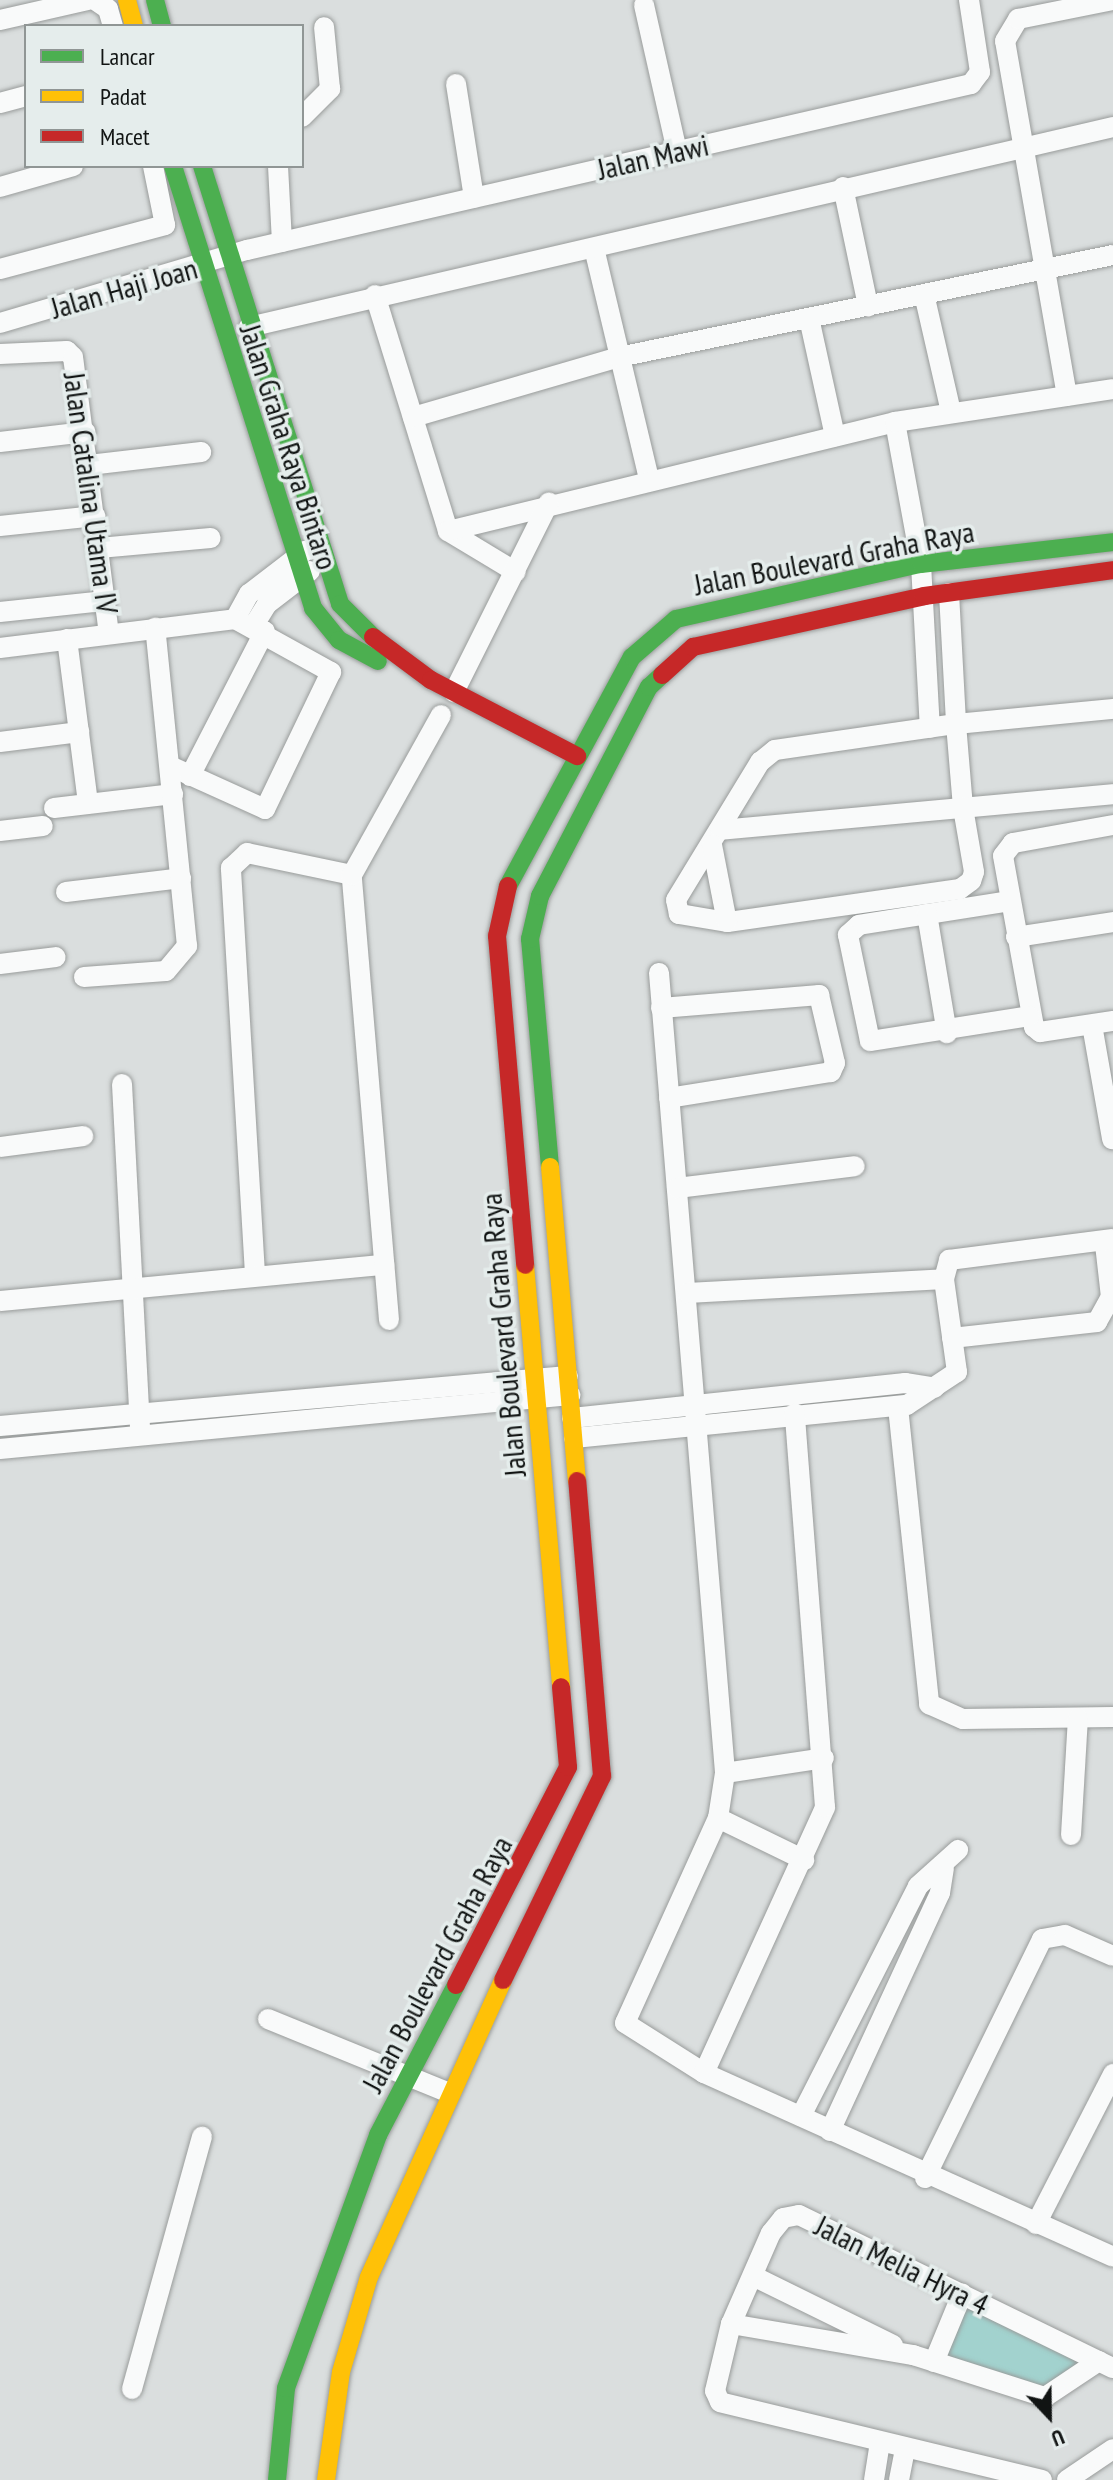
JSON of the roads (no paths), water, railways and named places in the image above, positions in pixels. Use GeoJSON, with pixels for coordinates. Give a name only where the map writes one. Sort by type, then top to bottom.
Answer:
{"type":"FeatureCollection","features":[{"type":"Feature","properties":{"kind":"main road"},"geometry":{"type":"LineString","coordinates":[[127,0],[133,24]]}},
{"type":"Feature","properties":{"kind":"main road"},"geometry":{"type":"LineString","coordinates":[[155,0],[161,24]]}},
{"type":"Feature","properties":{"kind":"main road","name":"Jalan Graha Raya Bintaro"},"geometry":{"type":"LineString","coordinates":[[174,168],[200,268],[313,608],[339,640],[431,680],[577,756]]}},
{"type":"Feature","properties":{"kind":"main road","name":"Jalan Graha Raya Bintaro"},"geometry":{"type":"LineString","coordinates":[[203,168],[238,254],[249,327],[321,557],[355,624],[431,680]]}},
{"type":"Feature","properties":{"kind":"main road","name":"Jalan Boulevard Graha Raya"},"geometry":{"type":"LineString","coordinates":[[277,2480],[286,2388],[324,2268],[378,2135],[568,1767],[497,936],[503,895],[632,657],[676,619],[921,564],[1113,542]]}},
{"type":"Feature","properties":{"kind":"main road","name":"Jalan Boulevard Graha Raya"},"geometry":{"type":"LineString","coordinates":[[326,2480],[350,2329],[449,2093],[602,1776],[530,939],[540,896],[649,687],[681,654],[703,642],[924,596],[1113,570]]}},
{"type":"Feature","properties":{"kind":"street"},"geometry":{"type":"LineString","coordinates":[[0,20],[46,5],[88,0]]}},
{"type":"Feature","properties":{"kind":"street"},"geometry":{"type":"LineString","coordinates":[[95,0],[108,9],[112,24]]}},
{"type":"Feature","properties":{"kind":"street","name":"Jalan Mawi"},"geometry":{"type":"LineString","coordinates":[[238,254],[971,84],[980,72],[969,0]]}},
{"type":"Feature","properties":{"kind":"street"},"geometry":{"type":"LineString","coordinates":[[1067,396],[1023,145],[1008,27],[1113,0]]}},
{"type":"Feature","properties":{"kind":"street"},"geometry":{"type":"LineString","coordinates":[[644,5],[677,152]]}},
{"type":"Feature","properties":{"kind":"street"},"geometry":{"type":"LineString","coordinates":[[304,115],[330,89],[324,27]]}},
{"type":"Feature","properties":{"kind":"street"},"geometry":{"type":"LineString","coordinates":[[456,84],[474,198]]}},
{"type":"Feature","properties":{"kind":"street"},"geometry":{"type":"LineString","coordinates":[[0,103],[24,97]]}},
{"type":"Feature","properties":{"kind":"street"},"geometry":{"type":"LineString","coordinates":[[249,327],[1023,145],[1113,127]]}},
{"type":"Feature","properties":{"kind":"street"},"geometry":{"type":"LineString","coordinates":[[0,187],[66,168]]}},
{"type":"Feature","properties":{"kind":"street"},"geometry":{"type":"LineString","coordinates":[[0,269],[165,225],[153,168]]}},
{"type":"Feature","properties":{"kind":"street"},"geometry":{"type":"LineString","coordinates":[[278,168],[282,242]]}},
{"type":"Feature","properties":{"kind":"street"},"geometry":{"type":"LineString","coordinates":[[843,187],[868,306]]}},
{"type":"Feature","properties":{"kind":"street"},"geometry":{"type":"LineString","coordinates":[[594,248],[649,479]]}},
{"type":"Feature","properties":{"kind":"street","name":"Jalan Haji Joan"},"geometry":{"type":"LineString","coordinates":[[0,323],[200,268],[238,254]]}},
{"type":"Feature","properties":{"kind":"street"},"geometry":{"type":"LineString","coordinates":[[413,417],[619,357],[1113,255]]}},
{"type":"Feature","properties":{"kind":"street"},"geometry":{"type":"LineString","coordinates":[[924,294],[951,412]]}},
{"type":"Feature","properties":{"kind":"street"},"geometry":{"type":"LineString","coordinates":[[375,295],[448,531],[516,572]]}},
{"type":"Feature","properties":{"kind":"street"},"geometry":{"type":"LineString","coordinates":[[809,318],[835,436]]}},
{"type":"Feature","properties":{"kind":"street","name":"Jalan Catalina Utama IV"},"geometry":{"type":"LineString","coordinates":[[0,354],[71,353],[85,432],[109,634]]}},
{"type":"Feature","properties":{"kind":"street"},"geometry":{"type":"LineString","coordinates":[[448,531],[549,502],[895,422],[1113,389]]}},
{"type":"Feature","properties":{"kind":"street"},"geometry":{"type":"LineString","coordinates":[[895,422],[921,564],[930,728]]}},
{"type":"Feature","properties":{"kind":"street"},"geometry":{"type":"LineString","coordinates":[[0,442],[85,432]]}},
{"type":"Feature","properties":{"kind":"street"},"geometry":{"type":"LineString","coordinates":[[89,465],[201,452]]}},
{"type":"Feature","properties":{"kind":"street"},"geometry":{"type":"LineString","coordinates":[[454,692],[549,502]]}},
{"type":"Feature","properties":{"kind":"street"},"geometry":{"type":"LineString","coordinates":[[0,526],[95,516]]}},
{"type":"Feature","properties":{"kind":"street"},"geometry":{"type":"LineString","coordinates":[[99,548],[211,538]]}},
{"type":"Feature","properties":{"kind":"street"},"geometry":{"type":"LineString","coordinates":[[190,776],[251,625],[299,564],[321,557]]}},
{"type":"Feature","properties":{"kind":"street"},"geometry":{"type":"LineString","coordinates":[[949,593],[956,724],[963,808],[974,872],[960,889],[727,922],[674,909],[760,762],[775,750],[956,724],[1113,709]]}},
{"type":"Feature","properties":{"kind":"street"},"geometry":{"type":"LineString","coordinates":[[0,612],[105,601]]}},
{"type":"Feature","properties":{"kind":"street"},"geometry":{"type":"LineString","coordinates":[[0,648],[155,628],[251,625],[332,677],[272,804],[256,810],[170,766]]}},
{"type":"Feature","properties":{"kind":"street"},"geometry":{"type":"LineString","coordinates":[[84,977],[166,971],[181,962],[187,946],[155,628]]}},
{"type":"Feature","properties":{"kind":"street"},"geometry":{"type":"LineString","coordinates":[[67,639],[88,804]]}},
{"type":"Feature","properties":{"kind":"street"},"geometry":{"type":"LineString","coordinates":[[389,1320],[352,875],[441,715]]}},
{"type":"Feature","properties":{"kind":"street"},"geometry":{"type":"LineString","coordinates":[[0,742],[79,732]]}},
{"type":"Feature","properties":{"kind":"street"},"geometry":{"type":"LineString","coordinates":[[54,808],[173,794]]}},
{"type":"Feature","properties":{"kind":"street"},"geometry":{"type":"LineString","coordinates":[[716,837],[1113,794]]}},
{"type":"Feature","properties":{"kind":"street"},"geometry":{"type":"LineString","coordinates":[[1113,825],[1005,847],[1010,901],[1029,1016],[1040,1032],[1113,1021]]}},
{"type":"Feature","properties":{"kind":"street"},"geometry":{"type":"LineString","coordinates":[[0,831],[43,826]]}},
{"type":"Feature","properties":{"kind":"street"},"geometry":{"type":"LineString","coordinates":[[716,837],[727,922]]}},
{"type":"Feature","properties":{"kind":"street"},"geometry":{"type":"LineString","coordinates":[[255,1274],[229,876],[247,853],[352,875]]}},
{"type":"Feature","properties":{"kind":"street"},"geometry":{"type":"LineString","coordinates":[[66,892],[181,878]]}},
{"type":"Feature","properties":{"kind":"street"},"geometry":{"type":"LineString","coordinates":[[1010,901],[859,925],[848,935],[870,1041],[947,1033],[1029,1016]]}},
{"type":"Feature","properties":{"kind":"street"},"geometry":{"type":"LineString","coordinates":[[927,914],[947,1033]]}},
{"type":"Feature","properties":{"kind":"street"},"geometry":{"type":"LineString","coordinates":[[1016,937],[1113,922]]}},
{"type":"Feature","properties":{"kind":"street"},"geometry":{"type":"LineString","coordinates":[[0,964],[56,957]]}},
{"type":"Feature","properties":{"kind":"street"},"geometry":{"type":"LineString","coordinates":[[659,973],[688,1293],[694,1413],[725,1773],[718,1818],[625,2023],[704,2073],[801,2116],[925,2178],[1113,2257]]}},
{"type":"Feature","properties":{"kind":"street"},"geometry":{"type":"LineString","coordinates":[[661,1008],[819,995],[835,1063],[831,1072],[669,1098]]}},
{"type":"Feature","properties":{"kind":"street"},"geometry":{"type":"LineString","coordinates":[[1092,1025],[1112,1139]]}},
{"type":"Feature","properties":{"kind":"street"},"geometry":{"type":"LineString","coordinates":[[122,1084],[137,1414],[141,1436]]}},
{"type":"Feature","properties":{"kind":"street"},"geometry":{"type":"LineString","coordinates":[[0,1147],[83,1136]]}},
{"type":"Feature","properties":{"kind":"street"},"geometry":{"type":"LineString","coordinates":[[677,1188],[855,1166]]}},
{"type":"Feature","properties":{"kind":"street"},"geometry":{"type":"LineString","coordinates":[[694,1413],[795,1413],[898,1407],[935,1388],[957,1372],[952,1338],[944,1279],[949,1260],[1109,1242],[1111,1297],[1097,1322],[952,1338]]}},
{"type":"Feature","properties":{"kind":"street"},"geometry":{"type":"LineString","coordinates":[[0,1301],[131,1285],[384,1265]]}},
{"type":"Feature","properties":{"kind":"street"},"geometry":{"type":"LineString","coordinates":[[688,1293],[944,1279]]}},
{"type":"Feature","properties":{"kind":"street"},"geometry":{"type":"LineString","coordinates":[[573,1428],[905,1383],[935,1388]]}},
{"type":"Feature","properties":{"kind":"street"},"geometry":{"type":"LineString","coordinates":[[0,1449],[141,1436],[569,1386]]}},
{"type":"Feature","properties":{"kind":"street"},"geometry":{"type":"LineString","coordinates":[[0,1426],[137,1414],[535,1390]]}},
{"type":"Feature","properties":{"kind":"street"},"geometry":{"type":"LineString","coordinates":[[898,1407],[924,1689],[940,1712],[963,1719],[1113,1717]]}},
{"type":"Feature","properties":{"kind":"street"},"geometry":{"type":"LineString","coordinates":[[704,2073],[804,1860],[825,1807],[824,1758],[795,1413]]}},
{"type":"Feature","properties":{"kind":"street"},"geometry":{"type":"LineString","coordinates":[[1071,1835],[1078,1718]]}},
{"type":"Feature","properties":{"kind":"street"},"geometry":{"type":"LineString","coordinates":[[725,1773],[824,1758]]}},
{"type":"Feature","properties":{"kind":"street"},"geometry":{"type":"LineString","coordinates":[[718,1818],[804,1860]]}},
{"type":"Feature","properties":{"kind":"street"},"geometry":{"type":"LineString","coordinates":[[801,2116],[918,1886],[944,1868],[958,1850]]}},
{"type":"Feature","properties":{"kind":"street"},"geometry":{"type":"LineString","coordinates":[[830,2131],[940,1893],[944,1868]]}},
{"type":"Feature","properties":{"kind":"street"},"geometry":{"type":"LineString","coordinates":[[925,2178],[1042,1939],[1065,1935],[1113,1956]]}},
{"type":"Feature","properties":{"kind":"street"},"geometry":{"type":"LineString","coordinates":[[268,2019],[449,2093]]}},
{"type":"Feature","properties":{"kind":"street"},"geometry":{"type":"LineString","coordinates":[[1036,2224],[1113,2074]]}},
{"type":"Feature","properties":{"kind":"street"},"geometry":{"type":"LineString","coordinates":[[132,2389],[202,2137]]}},
{"type":"Feature","properties":{"kind":"street","name":"Jalan Melia Hyra 4"},"geometry":{"type":"LineString","coordinates":[[880,2443],[720,2402],[715,2391],[731,2324],[771,2233],[783,2218],[799,2215],[1106,2364]]}},
{"type":"Feature","properties":{"kind":"street"},"geometry":{"type":"LineString","coordinates":[[753,2276],[913,2355],[1045,2397],[1106,2364]]}},
{"type":"Feature","properties":{"kind":"street"},"geometry":{"type":"LineString","coordinates":[[934,2362],[962,2294]]}},
{"type":"Feature","properties":{"kind":"street"},"geometry":{"type":"LineString","coordinates":[[731,2324],[913,2355]]}},
{"type":"Feature","properties":{"kind":"street"},"geometry":{"type":"LineString","coordinates":[[874,2480],[880,2443],[1042,2480]]}},
{"type":"Feature","properties":{"kind":"street"},"geometry":{"type":"LineString","coordinates":[[899,2480],[905,2448]]}},
{"type":"Feature","properties":{"kind":"street"},"geometry":{"type":"LineString","coordinates":[[1067,2480],[1113,2449]]}}]}
